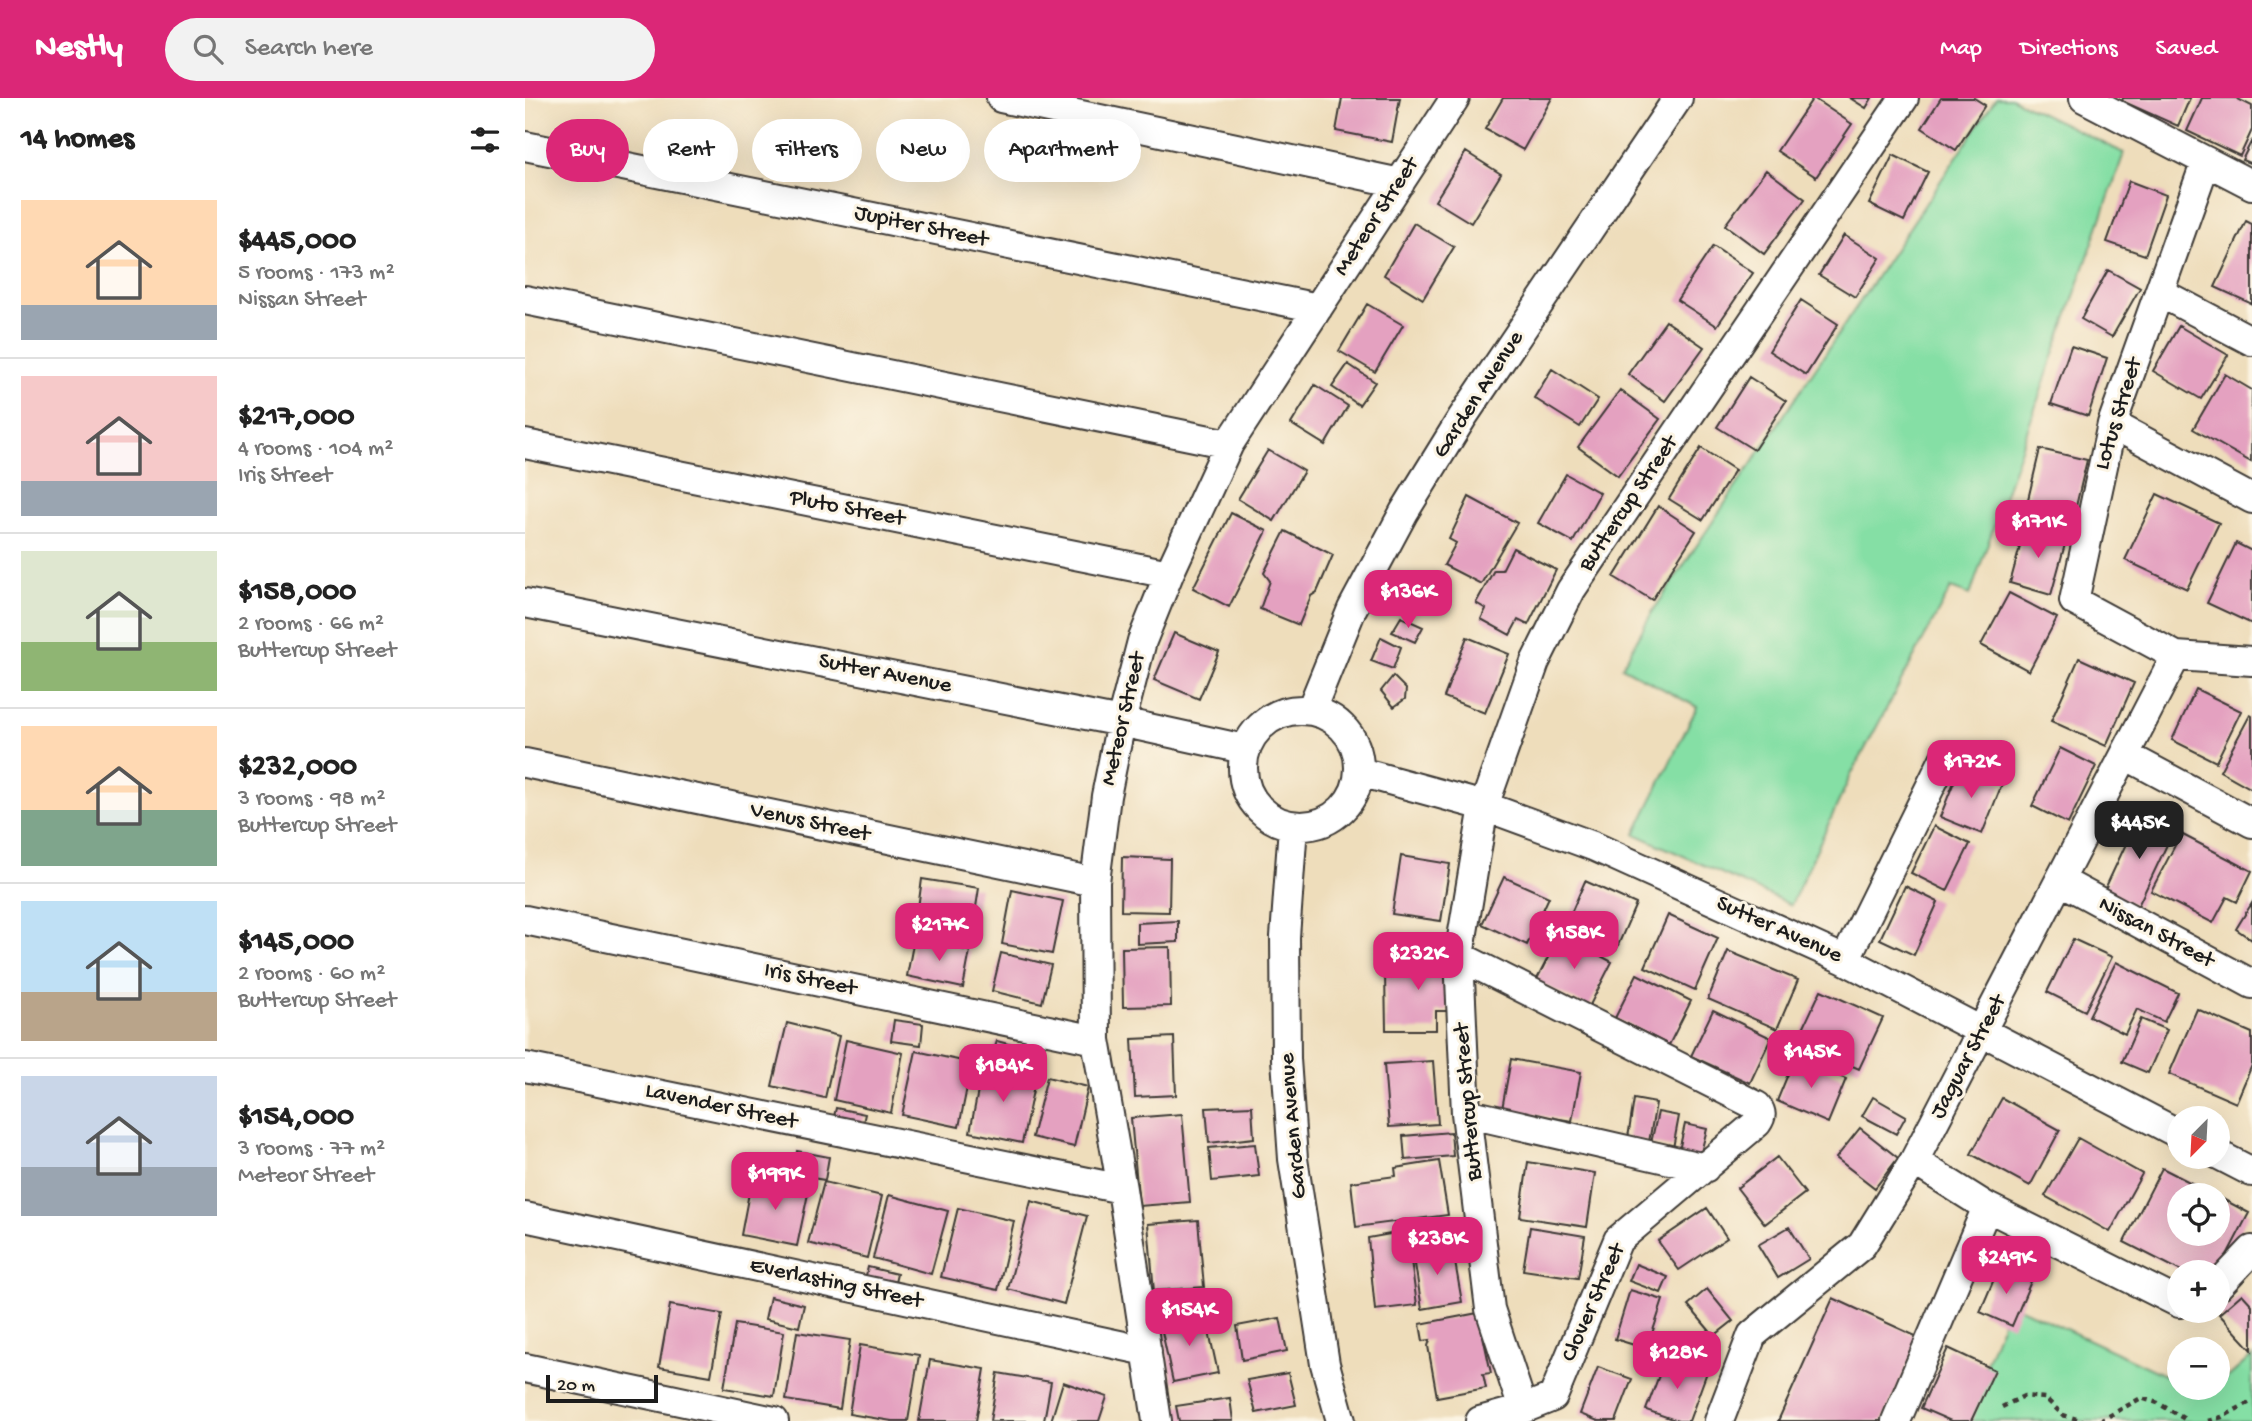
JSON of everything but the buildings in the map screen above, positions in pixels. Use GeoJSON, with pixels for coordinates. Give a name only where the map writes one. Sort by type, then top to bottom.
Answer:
{"type":"FeatureCollection","features":[{"type":"Feature","properties":{"kind":"street"},"geometry":{"type":"LineString","coordinates":[[1001,98],[1400,183]]}},
{"type":"Feature","properties":{"kind":"street","name":"Meteor Street"},"geometry":{"type":"LineString","coordinates":[[1157,1421],[1122,1189],[1096,1040],[1095,883],[1106,796],[1122,722],[1142,640],[1229,443],[1455,98]]}},
{"type":"Feature","properties":{"kind":"street","name":"Garden Avenue"},"geometry":{"type":"LineString","coordinates":[[1311,710],[1352,610],[1404,512],[1462,418],[1678,98]]}},
{"type":"Feature","properties":{"kind":"street","name":"Buttercup Street"},"geometry":{"type":"LineString","coordinates":[[1523,1409],[1490,1309],[1466,1113],[1459,956],[1484,806],[1535,662],[1571,590],[1904,98]]}},
{"type":"Feature","properties":{"kind":"street"},"geometry":{"type":"LineString","coordinates":[[2084,98],[2252,186]]}},
{"type":"Feature","properties":{"kind":"street","name":"Jupiter Street"},"geometry":{"type":"LineString","coordinates":[[525,146],[1318,308]]}},
{"type":"Feature","properties":{"kind":"street","name":"Lotus Street"},"geometry":{"type":"LineString","coordinates":[[2176,656],[2074,601],[2112,424],[2206,161]]}},
{"type":"Feature","properties":{"kind":"street"},"geometry":{"type":"LineString","coordinates":[[2159,292],[2252,341]]}},
{"type":"Feature","properties":{"kind":"street"},"geometry":{"type":"LineString","coordinates":[[525,300],[1229,443]]}},
{"type":"Feature","properties":{"kind":"street"},"geometry":{"type":"LineString","coordinates":[[2112,424],[2252,499]]}},
{"type":"Feature","properties":{"kind":"street","name":"Pluto Street"},"geometry":{"type":"LineString","coordinates":[[525,444],[1170,574]]}},
{"type":"Feature","properties":{"kind":"street","name":"Sutter Avenue"},"geometry":{"type":"LineString","coordinates":[[525,603],[1122,722],[1244,749]]}},
{"type":"Feature","properties":{"kind":"street"},"geometry":{"type":"LineString","coordinates":[[2176,656],[2252,661]]}},
{"type":"Feature","properties":{"kind":"street","name":"Jaguar Street"},"geometry":{"type":"LineString","coordinates":[[1719,1421],[1752,1335],[1862,1245],[1914,1161],[2176,656]]}},
{"type":"Feature","properties":{"kind":"street"},"geometry":{"type":"LineString","coordinates":[[1290,710],[1311,710],[1331,718],[1347,732],[1357,751],[1360,772],[1353,795],[1338,814],[1317,825],[1293,826],[1269,818],[1251,799],[1242,774],[1244,749],[1255,731],[1271,718],[1290,710]]}},
{"type":"Feature","properties":{"kind":"street"},"geometry":{"type":"LineString","coordinates":[[2126,754],[2252,823]]}},
{"type":"Feature","properties":{"kind":"street"},"geometry":{"type":"LineString","coordinates":[[1845,960],[1945,757]]}},
{"type":"Feature","properties":{"kind":"street","name":"Venus Street"},"geometry":{"type":"LineString","coordinates":[[525,763],[1095,883]]}},
{"type":"Feature","properties":{"kind":"street","name":"Sutter Avenue"},"geometry":{"type":"LineString","coordinates":[[1360,772],[1484,806],[1593,846],[1845,960],[2167,1128]]}},
{"type":"Feature","properties":{"kind":"street","name":"Garden Avenue"},"geometry":{"type":"LineString","coordinates":[[1293,826],[1285,951],[1286,1059],[1293,1159],[1325,1364],[1342,1421]]}},
{"type":"Feature","properties":{"kind":"street","name":"Nissan Street"},"geometry":{"type":"LineString","coordinates":[[2060,881],[2252,984]]}},
{"type":"Feature","properties":{"kind":"street","name":"Iris Street"},"geometry":{"type":"LineString","coordinates":[[525,920],[1096,1040]]}},
{"type":"Feature","properties":{"kind":"street"},"geometry":{"type":"LineString","coordinates":[[1459,956],[1757,1105],[1761,1117],[1705,1168],[1466,1113]]}},
{"type":"Feature","properties":{"kind":"street","name":"Lavender Street"},"geometry":{"type":"LineString","coordinates":[[525,1067],[1122,1189]]}},
{"type":"Feature","properties":{"kind":"street"},"geometry":{"type":"LineString","coordinates":[[1914,1161],[1987,1207],[2167,1297]]}},
{"type":"Feature","properties":{"kind":"street"},"geometry":{"type":"LineString","coordinates":[[2230,1161],[2252,1172]]}},
{"type":"Feature","properties":{"kind":"street","name":"Clover Street"},"geometry":{"type":"LineString","coordinates":[[1480,1421],[1553,1397],[1618,1240],[1705,1168]]}},
{"type":"Feature","properties":{"kind":"street"},"geometry":{"type":"LineString","coordinates":[[1896,1421],[1987,1207]]}},
{"type":"Feature","properties":{"kind":"street","name":"Everlasting Street"},"geometry":{"type":"LineString","coordinates":[[525,1217],[1147,1351]]}},
{"type":"Feature","properties":{"kind":"street"},"geometry":{"type":"LineString","coordinates":[[2230,1273],[2252,1250]]}},
{"type":"Feature","properties":{"kind":"street"},"geometry":{"type":"LineString","coordinates":[[525,1368],[774,1421]]}},
{"type":"Feature","properties":{"kind":"path"},"geometry":{"type":"LineString","coordinates":[[2002,1407],[2025,1396],[2045,1398],[2063,1415],[2083,1421]]}},
{"type":"Feature","properties":{"kind":"path"},"geometry":{"type":"LineString","coordinates":[[2100,1421],[2141,1398],[2158,1403],[2188,1421]]}},
{"type":"Feature","properties":{"kind":"path"},"geometry":{"type":"LineString","coordinates":[[2208,1421],[2222,1417],[2252,1401]]}},
{"type":"Feature","properties":{"kind":"green space"},"geometry":{"type":"Polygon","coordinates":[[[1996,98],[2011,98],[2124,153],[1970,595],[1951,588],[1851,775],[1791,905],[1635,834],[1697,707],[1622,667],[1651,614],[1996,98]]]}},
{"type":"Feature","properties":{"kind":"green space"},"geometry":{"type":"Polygon","coordinates":[[[2010,1303],[2167,1376],[2167,1400],[2230,1400],[2230,1376],[2252,1356],[2252,1421],[1963,1421],[2010,1303]]]}}]}
